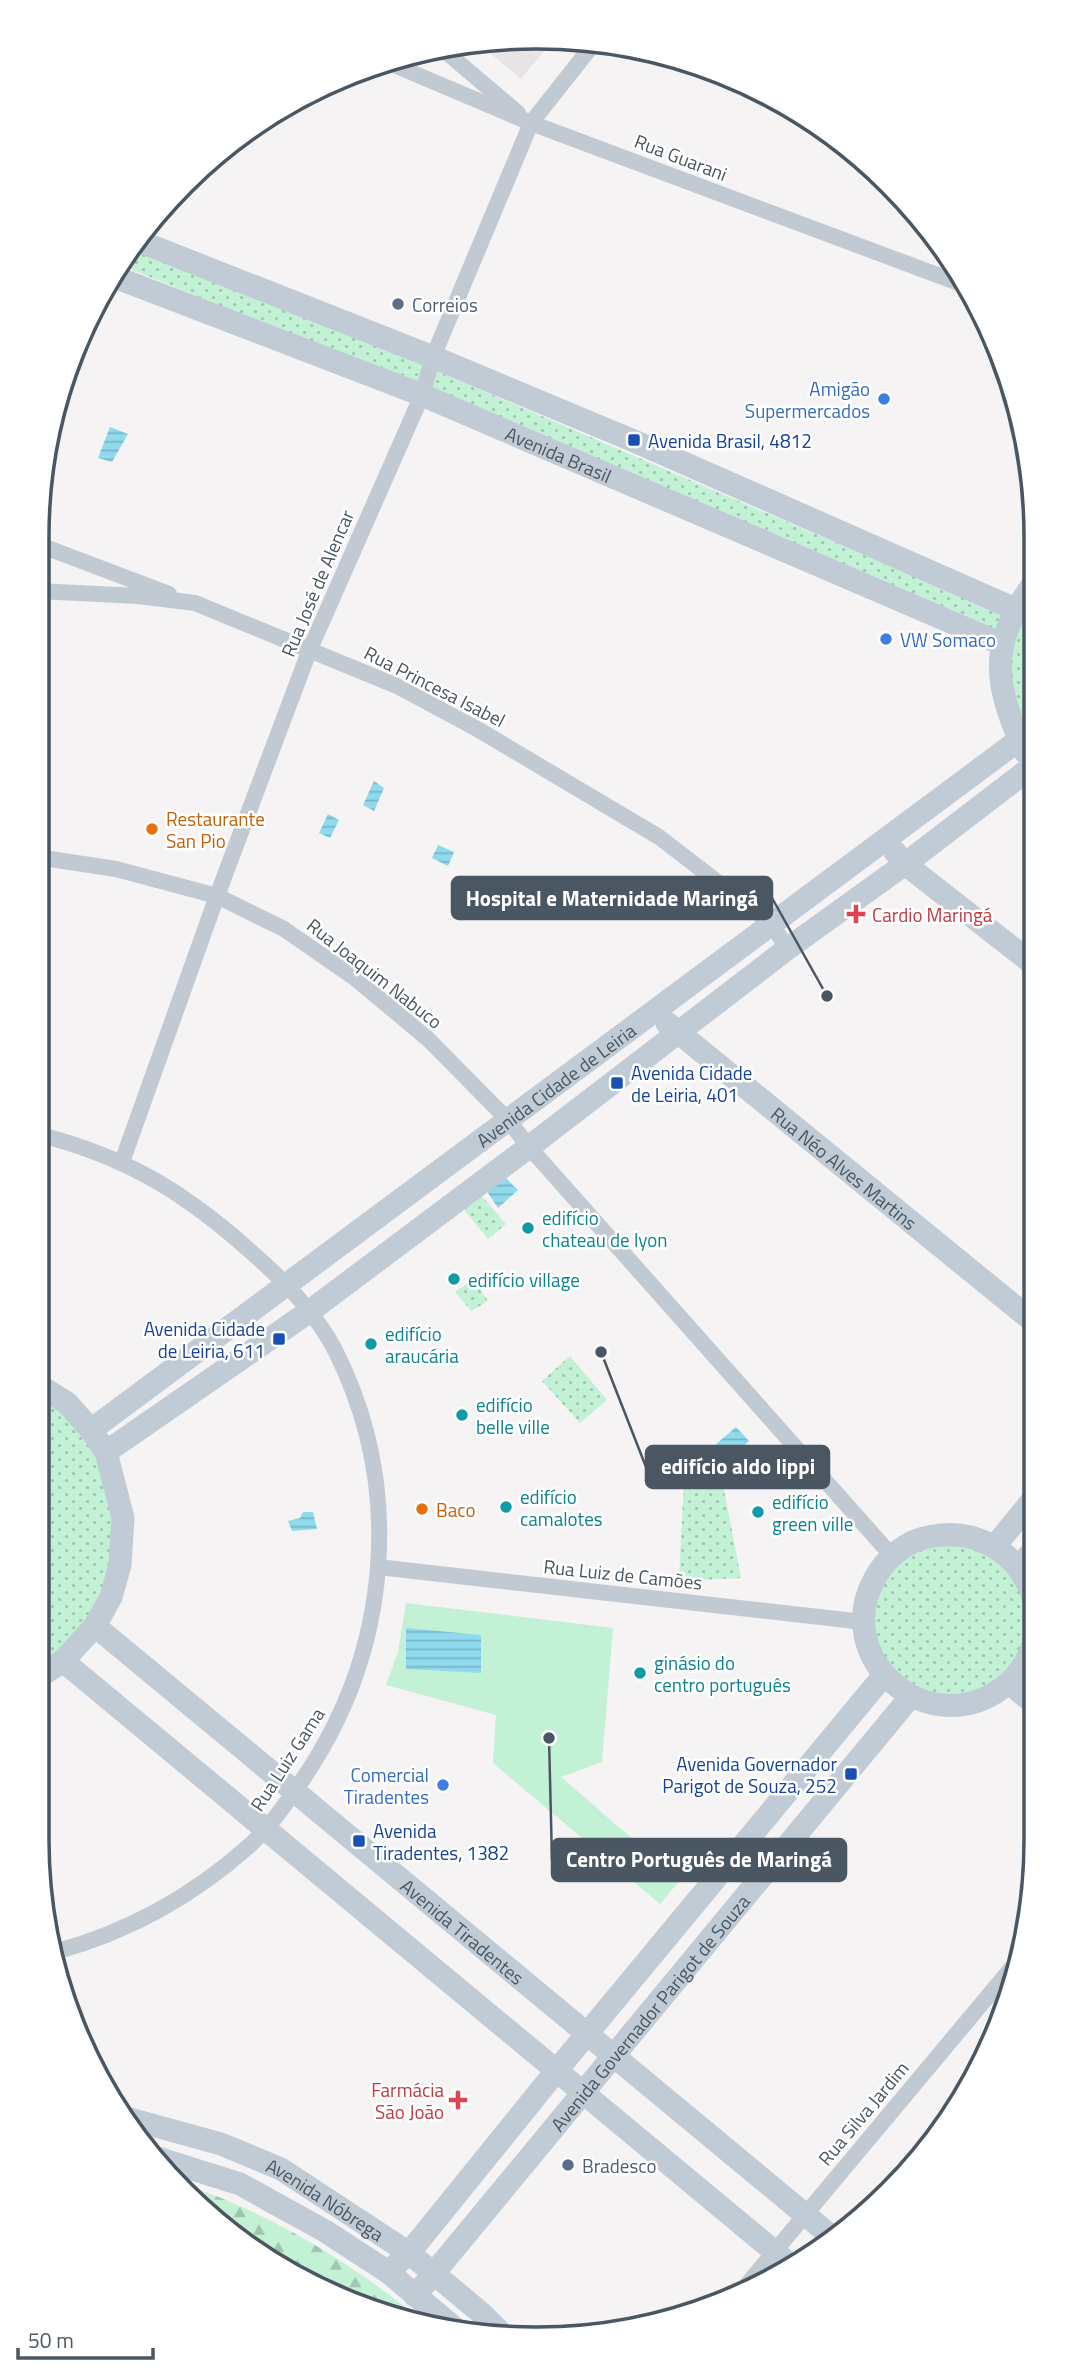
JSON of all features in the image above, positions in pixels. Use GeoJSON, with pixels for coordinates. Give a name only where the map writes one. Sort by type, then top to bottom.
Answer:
{"type":"FeatureCollection","features":[{"type":"Feature","properties":{"kind":"main road"},"geometry":{"type":"LineString","coordinates":[[147,244],[433,357],[634,441],[1015,609]]}},
{"type":"Feature","properties":{"kind":"main road","name":"Avenida Brasil"},"geometry":{"type":"LineString","coordinates":[[122,280],[422,395],[1002,644]]}},
{"type":"Feature","properties":{"kind":"main road"},"geometry":{"type":"LineString","coordinates":[[1024,597],[1015,609],[1002,644],[1000,680],[1006,711],[1024,749]]}},
{"type":"Feature","properties":{"kind":"main road","name":"Avenida Cidade de Leiria"},"geometry":{"type":"LineString","coordinates":[[91,1430],[1019,740]]}},
{"type":"Feature","properties":{"kind":"main road","name":"Avenida Cidade de Leiria"},"geometry":{"type":"LineString","coordinates":[[106,1452],[310,1311],[1024,772]]}},
{"type":"Feature","properties":{"kind":"main road"},"geometry":{"type":"LineString","coordinates":[[885,840],[905,864],[1024,956]]}},
{"type":"Feature","properties":{"kind":"main road","name":"Rua Néo Alves Martins"},"geometry":{"type":"LineString","coordinates":[[654,1011],[1024,1314]]}},
{"type":"Feature","properties":{"kind":"main road"},"geometry":{"type":"LineString","coordinates":[[49,1392],[67,1404],[91,1430],[106,1452],[123,1518],[120,1565],[110,1597],[95,1626],[63,1661],[49,1670]]}},
{"type":"Feature","properties":{"kind":"main road"},"geometry":{"type":"LineString","coordinates":[[995,1546],[1024,1510]]}},
{"type":"Feature","properties":{"kind":"main road"},"geometry":{"type":"LineString","coordinates":[[1024,1576],[995,1546],[978,1539],[960,1534],[924,1538],[907,1545],[892,1556],[880,1570],[871,1586],[864,1622],[872,1657],[884,1675],[911,1696],[932,1704],[953,1706],[983,1699],[1009,1683],[1024,1665]]}},
{"type":"Feature","properties":{"kind":"main road"},"geometry":{"type":"LineString","coordinates":[[1018,1568],[1024,1561]]}},
{"type":"Feature","properties":{"kind":"main road","name":"Avenida Tiradentes"},"geometry":{"type":"LineString","coordinates":[[95,1626],[825,2232]]}},
{"type":"Feature","properties":{"kind":"main road"},"geometry":{"type":"LineString","coordinates":[[63,1661],[784,2259]]}},
{"type":"Feature","properties":{"kind":"main road","name":"Avenida Governador Parigot de Souza"},"geometry":{"type":"LineString","coordinates":[[388,2273],[409,2253],[556,2070],[884,1675]]}},
{"type":"Feature","properties":{"kind":"main road"},"geometry":{"type":"LineString","coordinates":[[1009,1683],[1024,1695]]}},
{"type":"Feature","properties":{"kind":"main road","name":"Avenida Governador Parigot de Souza"},"geometry":{"type":"LineString","coordinates":[[415,2296],[911,1696]]}},
{"type":"Feature","properties":{"kind":"main road","name":"Avenida Nóbrega"},"geometry":{"type":"LineString","coordinates":[[139,2122],[221,2144],[281,2169],[409,2253],[492,2325]]}},
{"type":"Feature","properties":{"kind":"main road","name":"Avenida Nóbrega"},"geometry":{"type":"LineString","coordinates":[[170,2161],[240,2184],[326,2231],[388,2273],[442,2318]]}},
{"type":"Feature","properties":{"kind":"street","name":"Rua José de Alencar"},"geometry":{"type":"LineString","coordinates":[[122,1163],[217,896],[310,649],[422,395],[433,357],[531,123],[587,52]]}},
{"type":"Feature","properties":{"kind":"street"},"geometry":{"type":"LineString","coordinates":[[451,56],[531,123]]}},
{"type":"Feature","properties":{"kind":"street","name":"Rua Guarani"},"geometry":{"type":"LineString","coordinates":[[402,68],[531,123],[951,280]]}},
{"type":"Feature","properties":{"kind":"street"},"geometry":{"type":"LineString","coordinates":[[49,548],[195,603]]}},
{"type":"Feature","properties":{"kind":"street","name":"Rua Princesa Isabel"},"geometry":{"type":"LineString","coordinates":[[49,592],[138,596],[195,603],[397,686],[566,780],[659,837],[772,923]]}},
{"type":"Feature","properties":{"kind":"street","name":"Rua Joaquim Nabuco"},"geometry":{"type":"LineString","coordinates":[[49,859],[116,869],[217,896],[284,929],[356,979],[428,1038],[508,1120],[892,1556]]}},
{"type":"Feature","properties":{"kind":"street"},"geometry":{"type":"LineString","coordinates":[[772,923],[788,949]]}},
{"type":"Feature","properties":{"kind":"street","name":"Rua Luiz Gama"},"geometry":{"type":"LineString","coordinates":[[49,1137],[122,1163],[177,1192],[224,1227],[287,1284],[310,1311],[334,1348],[351,1387],[370,1448],[380,1530],[376,1598],[353,1686],[322,1750],[266,1829],[193,1890],[153,1914],[108,1935],[62,1950]]}},
{"type":"Feature","properties":{"kind":"street","name":"Rua Luiz de Camões"},"geometry":{"type":"LineString","coordinates":[[378,1567],[864,1622]]}},
{"type":"Feature","properties":{"kind":"street","name":"Rua Silva Jardim"},"geometry":{"type":"LineString","coordinates":[[754,2276],[1003,1978]]}},
{"type":"Feature","properties":{"kind":"shaded area"},"geometry":{"type":"Polygon","coordinates":[[[546,49],[521,79],[488,52],[546,49]]]}},
{"type":"Feature","properties":{"kind":"green space"},"geometry":{"type":"Polygon","coordinates":[[[144,248],[430,368],[1010,618],[1024,598],[1024,730],[1002,644],[424,389],[129,269],[144,248]]]}},
{"type":"Feature","properties":{"kind":"green space"},"geometry":{"type":"Polygon","coordinates":[[[480,1194],[506,1224],[488,1239],[462,1207],[480,1194]]]}},
{"type":"Feature","properties":{"kind":"green space"},"geometry":{"type":"Polygon","coordinates":[[[473,1279],[488,1301],[471,1311],[455,1292],[473,1279]]]}},
{"type":"Feature","properties":{"kind":"green space"},"geometry":{"type":"Polygon","coordinates":[[[570,1356],[607,1400],[580,1423],[542,1381],[570,1356]]]}},
{"type":"Feature","properties":{"kind":"green space"},"geometry":{"type":"Polygon","coordinates":[[[49,1394],[91,1430],[123,1518],[111,1597],[49,1665],[49,1394]]]}},
{"type":"Feature","properties":{"kind":"green space"},"geometry":{"type":"Polygon","coordinates":[[[722,1479],[741,1578],[679,1581],[684,1481],[722,1479]]]}},
{"type":"Feature","properties":{"kind":"green space"},"geometry":{"type":"Polygon","coordinates":[[[978,1539],[1024,1593],[1024,1657],[973,1703],[892,1683],[865,1604],[907,1545],[978,1539]]]}},
{"type":"Feature","properties":{"kind":"green space"},"geometry":{"type":"Polygon","coordinates":[[[406,1603],[613,1628],[602,1762],[561,1777],[680,1880],[660,1904],[493,1763],[496,1715],[386,1685],[398,1652],[406,1603]]]}},
{"type":"Feature","properties":{"kind":"green space"},"geometry":{"type":"Polygon","coordinates":[[[199,2190],[259,2215],[310,2242],[406,2309],[350,2290],[293,2262],[240,2226],[199,2190]]]}},
{"type":"Feature","properties":{"kind":"water"},"geometry":{"type":"Polygon","coordinates":[[[110,427],[128,434],[112,462],[98,458],[110,427]]]}},
{"type":"Feature","properties":{"kind":"water"},"geometry":{"type":"Polygon","coordinates":[[[374,781],[384,788],[374,811],[363,805],[374,781]]]}},
{"type":"Feature","properties":{"kind":"water"},"geometry":{"type":"Polygon","coordinates":[[[328,814],[339,820],[330,838],[319,833],[328,814]]]}},
{"type":"Feature","properties":{"kind":"water"},"geometry":{"type":"Polygon","coordinates":[[[438,845],[454,852],[448,866],[432,858],[438,845]]]}},
{"type":"Feature","properties":{"kind":"water"},"geometry":{"type":"Polygon","coordinates":[[[505,1177],[518,1190],[498,1208],[486,1190],[505,1177]]]}},
{"type":"Feature","properties":{"kind":"water"},"geometry":{"type":"Polygon","coordinates":[[[736,1427],[749,1441],[719,1467],[707,1452],[736,1427]]]}},
{"type":"Feature","properties":{"kind":"water"},"geometry":{"type":"Polygon","coordinates":[[[303,1512],[313,1512],[317,1529],[292,1531],[288,1521],[300,1518],[303,1512]]]}},
{"type":"Feature","properties":{"kind":"water"},"geometry":{"type":"Polygon","coordinates":[[[406,1628],[481,1635],[481,1673],[406,1669],[406,1628]]]}},
{"type":"Feature","properties":{"kind":"place","name":"Correios"},"geometry":{"type":"Point","coordinates":[398,304]}},
{"type":"Feature","properties":{"kind":"place","name":"Amigão Supermercados"},"geometry":{"type":"Point","coordinates":[884,399]}},
{"type":"Feature","properties":{"kind":"place","name":"Avenida Brasil, 4812"},"geometry":{"type":"Point","coordinates":[634,440]}},
{"type":"Feature","properties":{"kind":"place","name":"VW Somaco"},"geometry":{"type":"Point","coordinates":[886,639]}},
{"type":"Feature","properties":{"kind":"place","name":"Restaurante San Pio"},"geometry":{"type":"Point","coordinates":[152,829]}},
{"type":"Feature","properties":{"kind":"place","name":"Cardio Maringá"},"geometry":{"type":"Point","coordinates":[856,914]}},
{"type":"Feature","properties":{"kind":"place","name":"Hospital e Maternidade Maringá"},"geometry":{"type":"Point","coordinates":[827,996]}},
{"type":"Feature","properties":{"kind":"place","name":"Avenida Cidade de Leiria, 401"},"geometry":{"type":"Point","coordinates":[617,1083]}},
{"type":"Feature","properties":{"kind":"place","name":"edifício chateau de lyon"},"geometry":{"type":"Point","coordinates":[528,1228]}},
{"type":"Feature","properties":{"kind":"place","name":"edifício village"},"geometry":{"type":"Point","coordinates":[454,1279]}},
{"type":"Feature","properties":{"kind":"place","name":"Avenida Cidade de Leiria, 611"},"geometry":{"type":"Point","coordinates":[279,1339]}},
{"type":"Feature","properties":{"kind":"place","name":"edifício araucária"},"geometry":{"type":"Point","coordinates":[371,1344]}},
{"type":"Feature","properties":{"kind":"place","name":"edifício aldo lippi"},"geometry":{"type":"Point","coordinates":[601,1352]}},
{"type":"Feature","properties":{"kind":"place","name":"edifício belle ville"},"geometry":{"type":"Point","coordinates":[462,1415]}},
{"type":"Feature","properties":{"kind":"place","name":"edifício camalotes"},"geometry":{"type":"Point","coordinates":[506,1507]}},
{"type":"Feature","properties":{"kind":"place","name":"Baco"},"geometry":{"type":"Point","coordinates":[422,1509]}},
{"type":"Feature","properties":{"kind":"place","name":"edifício green ville"},"geometry":{"type":"Point","coordinates":[758,1512]}},
{"type":"Feature","properties":{"kind":"place","name":"ginásio do centro português"},"geometry":{"type":"Point","coordinates":[640,1673]}},
{"type":"Feature","properties":{"kind":"place","name":"Centro Português de Maringá"},"geometry":{"type":"Point","coordinates":[549,1738]}},
{"type":"Feature","properties":{"kind":"place","name":"Avenida Governador Parigot de Souza, 252"},"geometry":{"type":"Point","coordinates":[851,1774]}},
{"type":"Feature","properties":{"kind":"place","name":"Comercial Tiradentes"},"geometry":{"type":"Point","coordinates":[443,1785]}},
{"type":"Feature","properties":{"kind":"place","name":"Avenida Tiradentes, 1382"},"geometry":{"type":"Point","coordinates":[359,1841]}},
{"type":"Feature","properties":{"kind":"place","name":"Farmácia São João"},"geometry":{"type":"Point","coordinates":[458,2100]}},
{"type":"Feature","properties":{"kind":"place","name":"Bradesco"},"geometry":{"type":"Point","coordinates":[568,2165]}}]}
